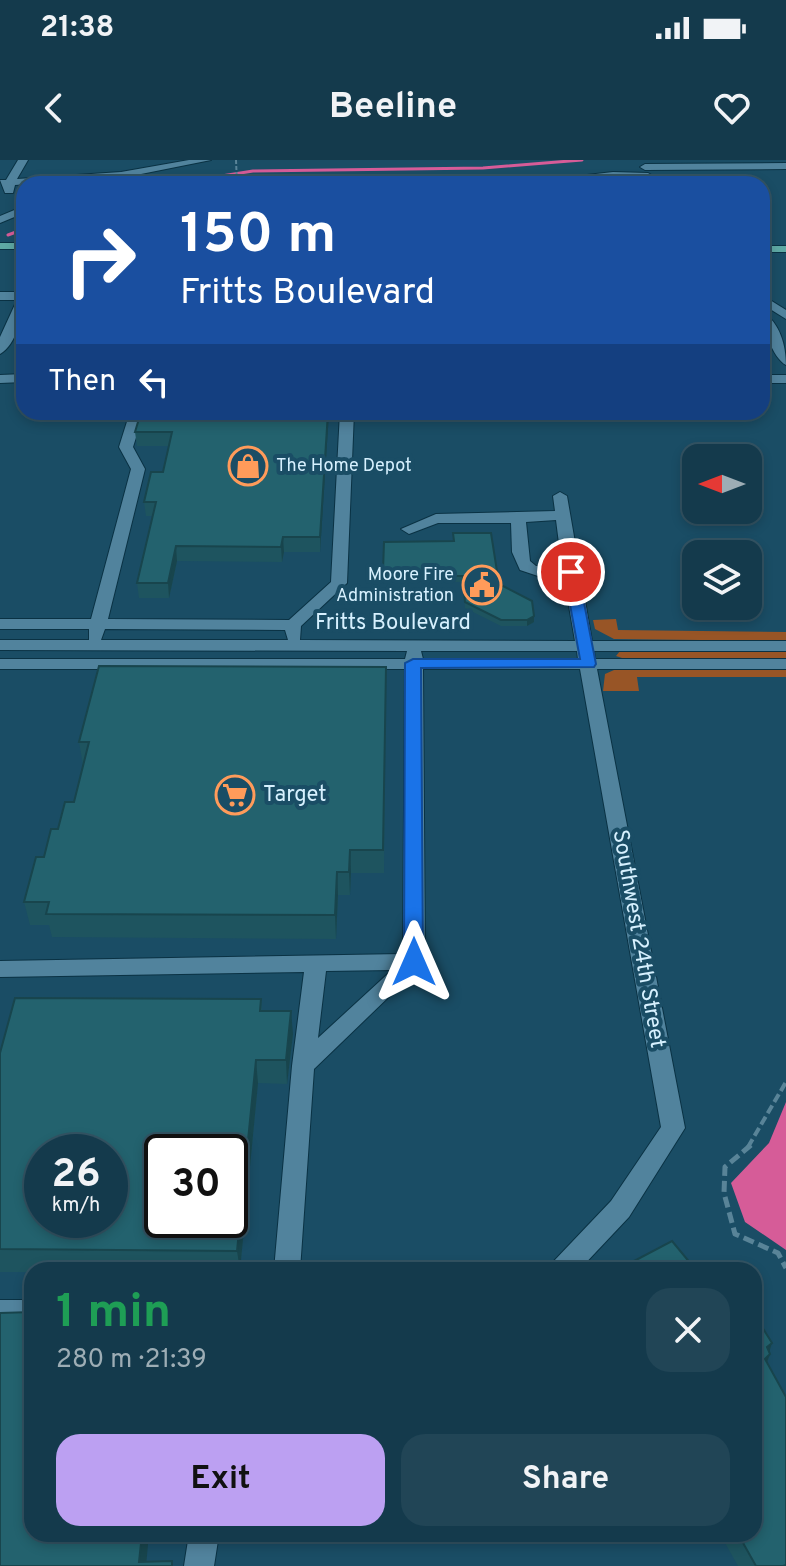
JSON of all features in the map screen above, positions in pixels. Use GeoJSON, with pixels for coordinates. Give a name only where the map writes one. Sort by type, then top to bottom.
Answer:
{"type":"FeatureCollection","features":[{"type":"Feature","properties":{"kind":"street"},"geometry":{"type":"LineString","coordinates":[[4,186],[23,160]]}},
{"type":"Feature","properties":{"kind":"street"},"geometry":{"type":"LineString","coordinates":[[139,173],[137,164],[151,160]]}},
{"type":"Feature","properties":{"kind":"street"},"geometry":{"type":"LineString","coordinates":[[76,165],[139,173],[206,160]]}},
{"type":"Feature","properties":{"kind":"street"},"geometry":{"type":"LineString","coordinates":[[62,176],[109,168]]}},
{"type":"Feature","properties":{"kind":"street"},"geometry":{"type":"LineString","coordinates":[[605,176],[645,171],[784,170]]}},
{"type":"Feature","properties":{"kind":"street"},"geometry":{"type":"LineString","coordinates":[[0,350],[16,312]]}},
{"type":"Feature","properties":{"kind":"street"},"geometry":{"type":"LineString","coordinates":[[770,327],[786,361]]}},
{"type":"Feature","properties":{"kind":"street"},"geometry":{"type":"LineString","coordinates":[[88,664],[138,469],[126,447],[134,420]]}},
{"type":"Feature","properties":{"kind":"street"},"geometry":{"type":"LineString","coordinates":[[0,624],[293,625],[339,583],[347,420]]}},
{"type":"Feature","properties":{"kind":"street","name":"Southwest 24th Street"},"geometry":{"type":"LineString","coordinates":[[560,496],[571,572],[673,1128],[620,1209],[570,1262]]}},
{"type":"Feature","properties":{"kind":"street"},"geometry":{"type":"LineString","coordinates":[[409,529],[436,519],[563,515]]}},
{"type":"Feature","properties":{"kind":"street"},"geometry":{"type":"LineString","coordinates":[[521,518],[518,522],[520,562],[527,570],[571,572]]}},
{"type":"Feature","properties":{"kind":"street"},"geometry":{"type":"LineString","coordinates":[[288,664],[293,645],[293,625]]}},
{"type":"Feature","properties":{"kind":"street","name":"Fritts Boulevard"},"geometry":{"type":"LineString","coordinates":[[0,645],[293,645],[414,654],[587,654],[786,646]]}},
{"type":"Feature","properties":{"kind":"street"},"geometry":{"type":"LineString","coordinates":[[303,1066],[414,962],[414,654]]}},
{"type":"Feature","properties":{"kind":"street","name":"Fritts Boulevard"},"geometry":{"type":"LineString","coordinates":[[0,664],[288,664],[414,654]]}},
{"type":"Feature","properties":{"kind":"street","name":"Fritts Boulevard"},"geometry":{"type":"LineString","coordinates":[[587,654],[786,664]]}},
{"type":"Feature","properties":{"kind":"street"},"geometry":{"type":"LineString","coordinates":[[0,969],[414,962]]}},
{"type":"Feature","properties":{"kind":"street"},"geometry":{"type":"LineString","coordinates":[[288,1262],[303,1066],[316,964]]}},
{"type":"Feature","properties":{"kind":"street"},"geometry":{"type":"LineString","coordinates":[[0,1312],[24,1312]]}},
{"type":"Feature","properties":{"kind":"street"},"geometry":{"type":"LineString","coordinates":[[199,1566],[203,1542]]}},
{"type":"Feature","properties":{"kind":"path"},"geometry":{"type":"LineString","coordinates":[[786,1082],[751,1145],[725,1167],[724,1193],[735,1234],[778,1253],[786,1268]]}},
{"type":"Feature","properties":{"kind":"shaded area"},"geometry":{"type":"Polygon","coordinates":[[[616,619],[618,630],[786,632],[786,641],[614,639],[595,629],[593,620],[616,619]]]}},
{"type":"Feature","properties":{"kind":"shaded area"},"geometry":{"type":"Polygon","coordinates":[[[620,651],[786,651],[786,658],[622,658],[616,656],[620,651]]]}},
{"type":"Feature","properties":{"kind":"shaded area"},"geometry":{"type":"Polygon","coordinates":[[[786,669],[786,677],[637,677],[639,691],[603,691],[605,674],[614,670],[786,669]]]}},
{"type":"Feature","properties":{"kind":"shaded area"},"geometry":{"type":"Polygon","coordinates":[[[786,1102],[786,1250],[745,1222],[731,1183],[769,1143],[786,1102]]]}},
{"type":"Feature","properties":{"kind":"building","name":"The Home Depot"},"geometry":{"type":"Polygon","coordinates":[[[139,420],[327,420],[320,537],[283,537],[281,547],[176,546],[168,583],[137,583],[156,502],[144,502],[151,472],[163,472],[172,432],[135,432],[139,420]]]}},
{"type":"Feature","properties":{"kind":"building","name":"Moore Fire Administration"},"geometry":{"type":"Polygon","coordinates":[[[453,533],[491,533],[499,584],[532,601],[534,616],[527,620],[501,620],[465,602],[463,576],[408,576],[408,573],[383,571],[384,542],[454,541],[453,533]]]}},
{"type":"Feature","properties":{"kind":"building","name":"Target"},"geometry":{"type":"Polygon","coordinates":[[[99,666],[386,667],[383,850],[350,850],[349,872],[337,872],[335,915],[46,914],[49,902],[24,902],[36,857],[44,857],[51,829],[58,829],[65,802],[74,802],[89,742],[79,742],[99,666]]]}},
{"type":"Feature","properties":{"kind":"building"},"geometry":{"type":"Polygon","coordinates":[[[15,998],[261,999],[260,1011],[291,1011],[286,1060],[256,1060],[248,1140],[248,1134],[144,1134],[144,1238],[238,1238],[237,1251],[0,1249],[0,1053],[15,998]]]}},
{"type":"Feature","properties":{"kind":"building"},"geometry":{"type":"Polygon","coordinates":[[[672,1241],[689,1262],[632,1262],[672,1241]]]}},
{"type":"Feature","properties":{"kind":"building"},"geometry":{"type":"Polygon","coordinates":[[[24,1312],[24,1542],[141,1542],[139,1562],[172,1561],[172,1566],[0,1566],[0,1313],[24,1312]]]}},
{"type":"Feature","properties":{"kind":"building"},"geometry":{"type":"Polygon","coordinates":[[[762,1327],[772,1343],[767,1347],[770,1354],[765,1359],[786,1397],[786,1565],[756,1566],[742,1542],[762,1542],[762,1327]]]}},
{"type":"Feature","properties":{"kind":"waterway"},"geometry":{"type":"LineString","coordinates":[[221,176],[253,171],[483,168],[582,160]]}},
{"type":"Feature","properties":{"kind":"waterway"},"geometry":{"type":"LineString","coordinates":[[8,235],[16,232]]}},
{"type":"Feature","properties":{"kind":"place","name":"The Home Depot"},"geometry":{"type":"Point","coordinates":[248,466]}},
{"type":"Feature","properties":{"kind":"place","name":"Moore Fire Administration"},"geometry":{"type":"Point","coordinates":[482,585]}},
{"type":"Feature","properties":{"kind":"place","name":"Target"},"geometry":{"type":"Point","coordinates":[235,795]}},
{"type":"Feature","properties":{"kind":"route"},"geometry":{"type":"LineString","coordinates":[[414,962],[413,663],[588,664],[571,572]]}}]}
